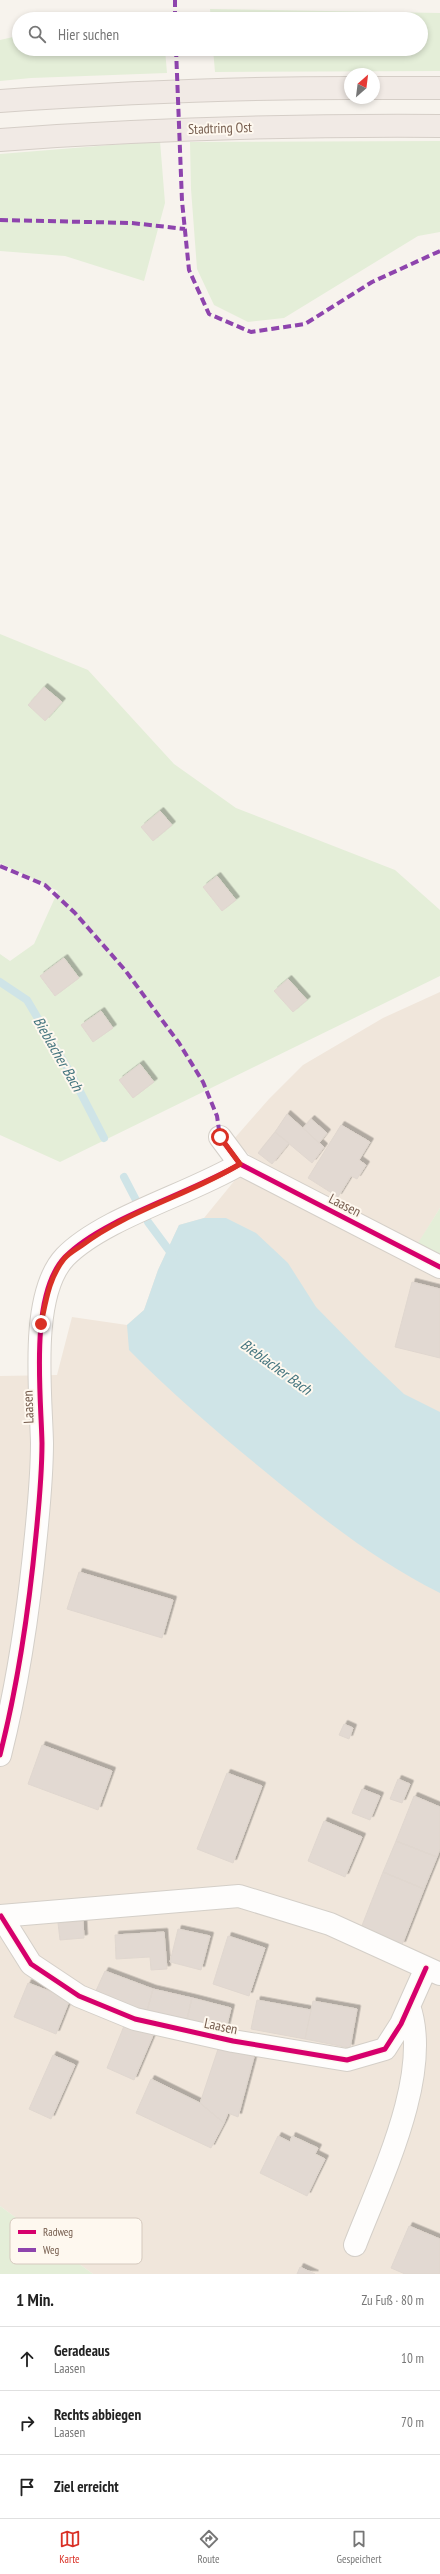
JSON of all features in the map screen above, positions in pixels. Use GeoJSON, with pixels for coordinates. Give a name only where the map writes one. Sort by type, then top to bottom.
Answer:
{"type":"FeatureCollection","features":[{"type":"Feature","properties":{"kind":"highway"},"geometry":{"type":"LineString","coordinates":[[0,101],[130,93],[263,88],[344,88]]}},
{"type":"Feature","properties":{"kind":"highway"},"geometry":{"type":"LineString","coordinates":[[380,88],[440,88]]}},
{"type":"Feature","properties":{"kind":"highway","name":"Stadtring Ost"},"geometry":{"type":"LineString","coordinates":[[0,140],[125,131],[305,125],[440,126]]}},
{"type":"Feature","properties":{"kind":"street","name":"Laasen"},"geometry":{"type":"LineString","coordinates":[[220,1137],[240,1164],[440,1268]]}},
{"type":"Feature","properties":{"kind":"street","name":"Laasen"},"geometry":{"type":"LineString","coordinates":[[0,1755],[25,1622],[36,1535],[42,1444],[39,1387],[41,1324],[51,1280],[65,1258],[89,1239],[117,1223],[219,1177],[240,1164]]}},
{"type":"Feature","properties":{"kind":"street","name":"Laasen"},"geometry":{"type":"LineString","coordinates":[[239,1896],[330,1924],[433,1971],[409,2006],[401,2024],[384,2049],[347,2060],[233,2041],[135,2019],[79,1996],[30,1964],[0,1916],[239,1896]]}},
{"type":"Feature","properties":{"kind":"street"},"geometry":{"type":"LineString","coordinates":[[355,2245],[398,2133],[412,2082],[416,2053],[414,2020],[409,2006]]}},
{"type":"Feature","properties":{"kind":"shaded area"},"geometry":{"type":"Polygon","coordinates":[[[440,992],[440,1208],[407,1262],[440,1279],[440,2274],[93,2274],[79,2264],[142,2264],[142,2218],[16,2218],[0,2206],[0,1376],[57,1375],[72,1317],[127,1325],[144,1310],[158,1270],[179,1225],[204,1218],[253,1158],[233,1140],[269,1099],[303,1065],[383,1018],[440,992]]]}},
{"type":"Feature","properties":{"kind":"green space"},"geometry":{"type":"Polygon","coordinates":[[[210,9],[382,12],[210,12],[210,9]]]}},
{"type":"Feature","properties":{"kind":"green space"},"geometry":{"type":"Polygon","coordinates":[[[428,13],[440,13],[440,71],[380,71],[380,68],[344,68],[344,71],[215,72],[214,56],[428,56],[428,13]]]}},
{"type":"Feature","properties":{"kind":"green space"},"geometry":{"type":"Polygon","coordinates":[[[12,37],[12,56],[166,56],[167,73],[31,78],[0,81],[0,40],[12,37]]]}},
{"type":"Feature","properties":{"kind":"green space"},"geometry":{"type":"Polygon","coordinates":[[[160,141],[165,203],[144,281],[65,256],[0,251],[0,154],[160,141]]]}},
{"type":"Feature","properties":{"kind":"green space"},"geometry":{"type":"Polygon","coordinates":[[[440,141],[440,232],[418,236],[284,318],[248,322],[214,305],[197,269],[191,189],[190,142],[440,141]]]}},
{"type":"Feature","properties":{"kind":"green space"},"geometry":{"type":"Polygon","coordinates":[[[0,634],[88,670],[174,764],[236,808],[395,870],[440,910],[440,976],[60,1162],[0,1135],[0,954],[10,961],[34,944],[58,891],[0,863],[0,634]]]}},
{"type":"Feature","properties":{"kind":"green space"},"geometry":{"type":"Polygon","coordinates":[[[440,1208],[440,1254],[418,1243],[440,1208]]]}},
{"type":"Feature","properties":{"kind":"green space"},"geometry":{"type":"Polygon","coordinates":[[[0,2206],[16,2218],[10,2218],[10,2264],[79,2264],[93,2274],[0,2274],[0,2206]]]}},
{"type":"Feature","properties":{"kind":"water"},"geometry":{"type":"Polygon","coordinates":[[[204,1218],[226,1218],[256,1233],[288,1263],[316,1307],[365,1357],[404,1394],[440,1412],[440,1593],[370,1552],[305,1504],[194,1411],[129,1350],[127,1325],[144,1310],[158,1270],[179,1225],[204,1218]]]}},
{"type":"Feature","properties":{"kind":"building"},"geometry":{"type":"Polygon","coordinates":[[[44,687],[62,702],[45,721],[28,705],[44,687]]]}},
{"type":"Feature","properties":{"kind":"building"},"geometry":{"type":"Polygon","coordinates":[[[160,811],[172,825],[153,841],[141,827],[160,811]]]}},
{"type":"Feature","properties":{"kind":"building"},"geometry":{"type":"Polygon","coordinates":[[[217,876],[236,900],[222,911],[203,887],[217,876]]]}},
{"type":"Feature","properties":{"kind":"building"},"geometry":{"type":"Polygon","coordinates":[[[64,958],[79,978],[55,996],[40,976],[64,958]]]}},
{"type":"Feature","properties":{"kind":"building"},"geometry":{"type":"Polygon","coordinates":[[[288,979],[307,1000],[293,1012],[274,991],[288,979]]]}},
{"type":"Feature","properties":{"kind":"building"},"geometry":{"type":"Polygon","coordinates":[[[101,1011],[113,1028],[93,1042],[81,1025],[101,1011]]]}},
{"type":"Feature","properties":{"kind":"building"},"geometry":{"type":"Polygon","coordinates":[[[140,1064],[154,1082],[133,1098],[119,1080],[140,1064]]]}},
{"type":"Feature","properties":{"kind":"building"},"geometry":{"type":"Polygon","coordinates":[[[287,1114],[324,1147],[312,1163],[275,1132],[287,1114]]]}},
{"type":"Feature","properties":{"kind":"building"},"geometry":{"type":"Polygon","coordinates":[[[311,1119],[327,1133],[319,1143],[303,1128],[311,1119]]]}},
{"type":"Feature","properties":{"kind":"building"},"geometry":{"type":"Polygon","coordinates":[[[341,1125],[370,1142],[359,1160],[366,1165],[357,1179],[351,1176],[338,1197],[308,1178],[341,1125]]]}},
{"type":"Feature","properties":{"kind":"building"},"geometry":{"type":"Polygon","coordinates":[[[275,1132],[289,1143],[272,1164],[258,1153],[275,1132]]]}},
{"type":"Feature","properties":{"kind":"building"},"geometry":{"type":"Polygon","coordinates":[[[412,1282],[440,1289],[440,1358],[395,1347],[412,1282]]]}},
{"type":"Feature","properties":{"kind":"building"},"geometry":{"type":"Polygon","coordinates":[[[79,1572],[173,1600],[162,1638],[67,1609],[79,1572]]]}},
{"type":"Feature","properties":{"kind":"building"},"geometry":{"type":"Polygon","coordinates":[[[344,1724],[353,1728],[349,1739],[339,1735],[344,1724]]]}},
{"type":"Feature","properties":{"kind":"building"},"geometry":{"type":"Polygon","coordinates":[[[42,1745],[112,1771],[98,1810],[28,1784],[42,1745]]]}},
{"type":"Feature","properties":{"kind":"building"},"geometry":{"type":"Polygon","coordinates":[[[227,1773],[262,1786],[233,1863],[197,1849],[227,1773]]]}},
{"type":"Feature","properties":{"kind":"building"},"geometry":{"type":"Polygon","coordinates":[[[398,1779],[410,1784],[402,1803],[390,1799],[398,1779]]]}},
{"type":"Feature","properties":{"kind":"building"},"geometry":{"type":"Polygon","coordinates":[[[362,1789],[380,1796],[370,1820],[352,1813],[362,1789]]]}},
{"type":"Feature","properties":{"kind":"building"},"geometry":{"type":"Polygon","coordinates":[[[414,1796],[440,1807],[440,1849],[437,1857],[396,1841],[414,1796]]]}},
{"type":"Feature","properties":{"kind":"building"},"geometry":{"type":"Polygon","coordinates":[[[324,1821],[362,1837],[345,1877],[308,1861],[324,1821]]]}},
{"type":"Feature","properties":{"kind":"building"},"geometry":{"type":"Polygon","coordinates":[[[396,1841],[437,1857],[424,1889],[383,1872],[396,1841]]]}},
{"type":"Feature","properties":{"kind":"building"},"geometry":{"type":"Polygon","coordinates":[[[383,1872],[424,1889],[402,1945],[361,1928],[383,1872]]]}},
{"type":"Feature","properties":{"kind":"building"},"geometry":{"type":"Polygon","coordinates":[[[83,1921],[84,1938],[60,1940],[58,1923],[83,1921]]]}},
{"type":"Feature","properties":{"kind":"building"},"geometry":{"type":"Polygon","coordinates":[[[178,1929],[210,1936],[201,1970],[170,1962],[178,1929]]]}},
{"type":"Feature","properties":{"kind":"building"},"geometry":{"type":"Polygon","coordinates":[[[164,1932],[167,1969],[151,1970],[150,1957],[116,1959],[115,1935],[164,1932]]]}},
{"type":"Feature","properties":{"kind":"building"},"geometry":{"type":"Polygon","coordinates":[[[228,1936],[265,1948],[249,1996],[213,1984],[228,1936]]]}},
{"type":"Feature","properties":{"kind":"building"},"geometry":{"type":"Polygon","coordinates":[[[105,1971],[153,1989],[147,2011],[94,1995],[105,1971]]]}},
{"type":"Feature","properties":{"kind":"building"},"geometry":{"type":"Polygon","coordinates":[[[28,1983],[70,1999],[56,2034],[14,2017],[28,1983]]]}},
{"type":"Feature","properties":{"kind":"building"},"geometry":{"type":"Polygon","coordinates":[[[153,1989],[192,1998],[187,2019],[147,2011],[153,1989]]]}},
{"type":"Feature","properties":{"kind":"building"},"geometry":{"type":"Polygon","coordinates":[[[192,1998],[231,2008],[226,2029],[187,2019],[192,1998]]]}},
{"type":"Feature","properties":{"kind":"building"},"geometry":{"type":"Polygon","coordinates":[[[257,2000],[311,2010],[305,2039],[251,2029],[257,2000]]]}},
{"type":"Feature","properties":{"kind":"building"},"geometry":{"type":"Polygon","coordinates":[[[313,2001],[357,2009],[350,2048],[305,2039],[313,2001]]]}},
{"type":"Feature","properties":{"kind":"building"},"geometry":{"type":"Polygon","coordinates":[[[126,2021],[154,2033],[134,2080],[107,2068],[126,2021]]]}},
{"type":"Feature","properties":{"kind":"building"},"geometry":{"type":"Polygon","coordinates":[[[219,2046],[254,2057],[238,2117],[228,2113],[224,2123],[200,2103],[219,2046]]]}},
{"type":"Feature","properties":{"kind":"building"},"geometry":{"type":"Polygon","coordinates":[[[53,2055],[75,2065],[51,2119],[29,2109],[53,2055]]]}},
{"type":"Feature","properties":{"kind":"building"},"geometry":{"type":"Polygon","coordinates":[[[151,2079],[200,2103],[224,2123],[211,2148],[136,2113],[151,2079]]]}},
{"type":"Feature","properties":{"kind":"building"},"geometry":{"type":"Polygon","coordinates":[[[278,2136],[290,2142],[292,2136],[318,2148],[315,2154],[325,2159],[307,2196],[260,2173],[278,2136]]]}},
{"type":"Feature","properties":{"kind":"building"},"geometry":{"type":"Polygon","coordinates":[[[409,2226],[440,2239],[440,2274],[405,2274],[391,2268],[409,2226]]]}},
{"type":"Feature","properties":{"kind":"building"},"geometry":{"type":"Polygon","coordinates":[[[300,2267],[315,2274],[297,2274],[300,2267]]]}},
{"type":"Feature","properties":{"kind":"waterway","name":"Bieblacher Bach"},"geometry":{"type":"LineString","coordinates":[[0,982],[27,1000],[71,1074],[104,1138]]}},
{"type":"Feature","properties":{"kind":"waterway","name":"Bieblacher Bach"},"geometry":{"type":"LineString","coordinates":[[124,1177],[137,1202]]}},
{"type":"Feature","properties":{"kind":"waterway","name":"Bieblacher Bach"},"geometry":{"type":"LineString","coordinates":[[148,1222],[174,1257]]}},
{"type":"Feature","properties":{"kind":"marked path"},"geometry":{"type":"LineString","coordinates":[[175,0],[175,12]]}},
{"type":"Feature","properties":{"kind":"marked path"},"geometry":{"type":"LineString","coordinates":[[176,56],[182,201],[189,270],[209,314],[251,332],[305,324],[372,282],[440,251]]}},
{"type":"Feature","properties":{"kind":"marked path"},"geometry":{"type":"LineString","coordinates":[[0,220],[132,223],[185,229]]}},
{"type":"Feature","properties":{"kind":"marked path"},"geometry":{"type":"LineString","coordinates":[[0,866],[45,885],[75,913],[125,970],[179,1043],[203,1082],[217,1116],[220,1137]]}},
{"type":"Feature","properties":{"kind":"cycle path"},"geometry":{"type":"LineString","coordinates":[[220,1137],[240,1164],[440,1267]]}},
{"type":"Feature","properties":{"kind":"cycle path"},"geometry":{"type":"LineString","coordinates":[[0,1755],[17,1673],[33,1562],[42,1454],[39,1373],[40,1346],[46,1295],[54,1274],[65,1257],[81,1243],[101,1230],[124,1218],[197,1186],[240,1164]]}},
{"type":"Feature","properties":{"kind":"cycle path"},"geometry":{"type":"LineString","coordinates":[[1,1916],[31,1964],[79,1996],[135,2019],[233,2041],[347,2060],[385,2049],[401,2024],[426,1968]]}},
{"type":"Feature","properties":{"kind":"route"},"geometry":{"type":"LineString","coordinates":[[41,1324],[51,1280],[65,1258],[89,1239],[117,1223],[219,1177],[240,1164],[220,1137]]}}]}
